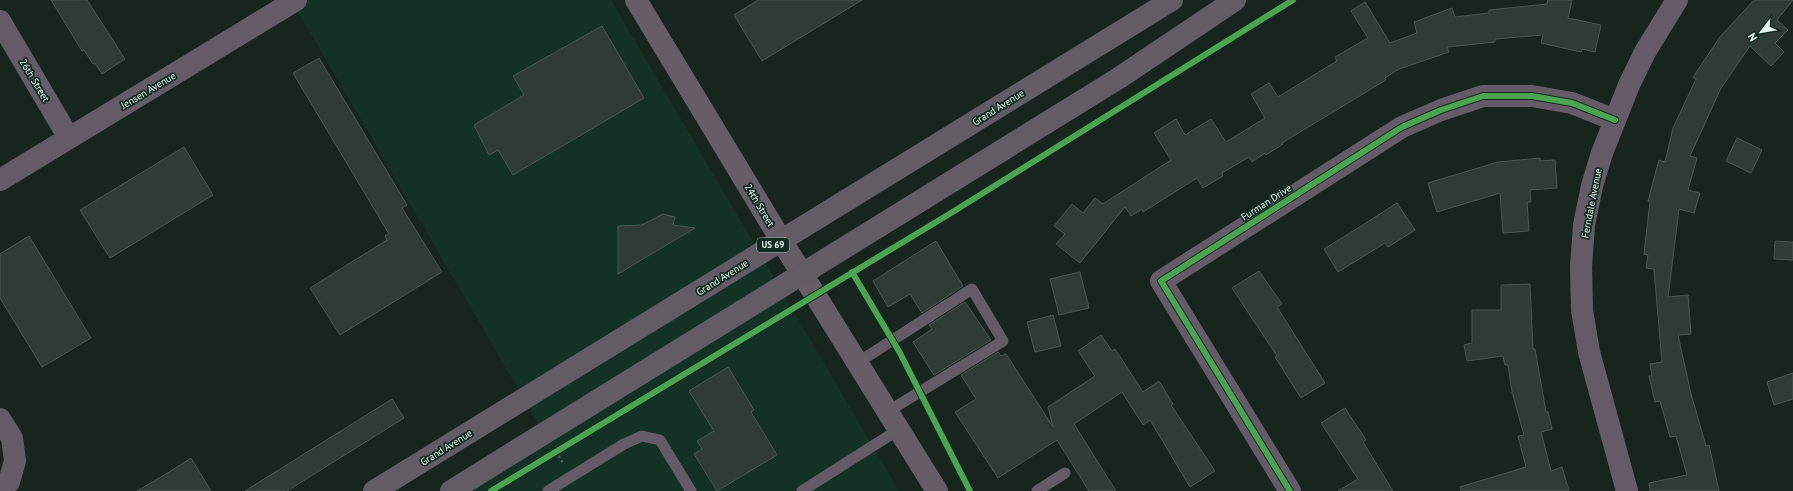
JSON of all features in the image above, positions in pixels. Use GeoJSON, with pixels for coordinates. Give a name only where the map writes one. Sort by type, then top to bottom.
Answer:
{"type":"FeatureCollection","features":[{"type":"Feature","properties":{"kind":"main road","name":"24th Street"},"geometry":{"type":"LineString","coordinates":[[636,0],[781,240],[937,491]]}},
{"type":"Feature","properties":{"kind":"main road","name":"Grand Avenue"},"geometry":{"type":"LineString","coordinates":[[374,491],[1172,0]]}},
{"type":"Feature","properties":{"kind":"main road"},"geometry":{"type":"LineString","coordinates":[[451,491],[1119,78],[1235,0]]}},
{"type":"Feature","properties":{"kind":"street","name":"Ferndale Avenue"},"geometry":{"type":"LineString","coordinates":[[1627,491],[1589,352],[1582,310],[1581,275],[1584,225],[1592,186],[1602,153],[1615,120],[1645,52],[1677,0]]}},
{"type":"Feature","properties":{"kind":"street","name":"Jensen Avenue"},"geometry":{"type":"LineString","coordinates":[[0,180],[289,2]]}},
{"type":"Feature","properties":{"kind":"street","name":"26th Street"},"geometry":{"type":"LineString","coordinates":[[0,21],[69,138]]}},
{"type":"Feature","properties":{"kind":"street","name":"Furman Drive"},"geometry":{"type":"LineString","coordinates":[[1290,491],[1161,281],[1402,127],[1441,110],[1483,96],[1532,96],[1572,103],[1615,120]]}},
{"type":"Feature","properties":{"kind":"street"},"geometry":{"type":"LineString","coordinates":[[0,418],[12,438],[15,461],[10,482],[0,491]]}},
{"type":"Feature","properties":{"kind":"lane"},"geometry":{"type":"LineString","coordinates":[[857,363],[972,289],[1003,341],[887,412]]}},
{"type":"Feature","properties":{"kind":"lane"},"geometry":{"type":"LineString","coordinates":[[802,491],[898,430]]}},
{"type":"Feature","properties":{"kind":"lane"},"geometry":{"type":"LineString","coordinates":[[548,491],[624,444],[642,436],[660,440],[691,491]]}},
{"type":"Feature","properties":{"kind":"lane"},"geometry":{"type":"LineString","coordinates":[[1037,491],[1065,473]]}},
{"type":"Feature","properties":{"kind":"path"},"geometry":{"type":"LineString","coordinates":[[550,455],[563,447]]}},
{"type":"Feature","properties":{"kind":"shaded area"},"geometry":{"type":"Polygon","coordinates":[[[303,0],[611,0],[899,491],[465,491],[548,440],[294,5],[303,0]]]}},
{"type":"Feature","properties":{"kind":"building"},"geometry":{"type":"Polygon","coordinates":[[[51,0],[87,0],[125,59],[102,74],[84,50],[82,51],[51,0]]]}},
{"type":"Feature","properties":{"kind":"building"},"geometry":{"type":"Polygon","coordinates":[[[758,0],[862,0],[762,61],[734,15],[758,0]]]}},
{"type":"Feature","properties":{"kind":"building"},"geometry":{"type":"Polygon","coordinates":[[[1548,0],[1572,0],[1568,18],[1601,25],[1595,52],[1582,49],[1581,52],[1541,43],[1543,35],[1495,39],[1495,42],[1447,47],[1449,52],[1399,69],[1385,78],[1386,80],[1282,143],[1283,144],[1266,155],[1265,153],[1252,162],[1249,157],[1222,173],[1223,176],[1203,188],[1197,178],[1143,212],[1142,209],[1131,216],[1125,207],[1080,263],[1056,244],[1065,234],[1054,226],[1072,204],[1083,213],[1095,198],[1103,204],[1171,160],[1154,133],[1176,119],[1185,135],[1211,119],[1226,142],[1265,118],[1251,94],[1269,83],[1278,97],[1337,61],[1335,57],[1368,38],[1351,11],[1365,2],[1390,43],[1417,33],[1414,22],[1452,8],[1455,17],[1489,13],[1489,10],[1547,4],[1548,0]]]}},
{"type":"Feature","properties":{"kind":"building"},"geometry":{"type":"Polygon","coordinates":[[[1754,0],[1793,0],[1777,20],[1788,30],[1775,43],[1784,52],[1771,66],[1750,46],[1721,88],[1690,156],[1697,158],[1688,190],[1700,193],[1694,213],[1679,209],[1668,297],[1688,295],[1691,334],[1678,335],[1691,394],[1706,446],[1709,445],[1719,491],[1650,491],[1649,483],[1687,475],[1676,436],[1670,437],[1660,401],[1655,402],[1649,376],[1652,376],[1650,364],[1662,362],[1654,269],[1646,268],[1648,255],[1644,254],[1650,201],[1648,201],[1659,160],[1665,162],[1673,128],[1696,79],[1693,77],[1720,37],[1754,0]]]}},
{"type":"Feature","properties":{"kind":"building"},"geometry":{"type":"Polygon","coordinates":[[[602,26],[644,98],[513,175],[498,150],[489,155],[474,125],[524,95],[513,76],[602,26]]]}},
{"type":"Feature","properties":{"kind":"building"},"geometry":{"type":"Polygon","coordinates":[[[319,58],[407,205],[402,208],[442,272],[340,335],[310,288],[387,240],[385,236],[389,234],[293,73],[319,58]]]}},
{"type":"Feature","properties":{"kind":"building"},"geometry":{"type":"Polygon","coordinates":[[[1737,138],[1762,150],[1751,173],[1726,161],[1737,138]]]}},
{"type":"Feature","properties":{"kind":"building"},"geometry":{"type":"Polygon","coordinates":[[[184,147],[213,195],[110,258],[80,210],[184,147]]]}},
{"type":"Feature","properties":{"kind":"building"},"geometry":{"type":"Polygon","coordinates":[[[1540,158],[1540,161],[1555,160],[1557,188],[1530,190],[1531,202],[1527,202],[1529,231],[1503,233],[1500,193],[1437,212],[1428,183],[1498,162],[1540,158]]]}},
{"type":"Feature","properties":{"kind":"building"},"geometry":{"type":"Polygon","coordinates":[[[1397,203],[1415,230],[1388,247],[1385,243],[1338,272],[1324,249],[1397,203]]]}},
{"type":"Feature","properties":{"kind":"building"},"geometry":{"type":"Polygon","coordinates":[[[663,214],[675,217],[673,225],[695,228],[618,274],[618,226],[642,225],[663,214]]]}},
{"type":"Feature","properties":{"kind":"building"},"geometry":{"type":"Polygon","coordinates":[[[29,236],[91,338],[42,367],[0,298],[0,254],[29,236]]]}},
{"type":"Feature","properties":{"kind":"building"},"geometry":{"type":"Polygon","coordinates":[[[936,241],[963,286],[922,313],[910,294],[888,307],[873,281],[936,241]]]}},
{"type":"Feature","properties":{"kind":"building"},"geometry":{"type":"Polygon","coordinates":[[[1775,241],[1793,242],[1793,260],[1774,259],[1775,241]]]}},
{"type":"Feature","properties":{"kind":"building"},"geometry":{"type":"Polygon","coordinates":[[[1259,271],[1282,304],[1277,307],[1325,383],[1301,398],[1275,357],[1277,356],[1232,288],[1259,271]]]}},
{"type":"Feature","properties":{"kind":"building"},"geometry":{"type":"Polygon","coordinates":[[[1080,272],[1089,308],[1059,315],[1050,279],[1080,272]]]}},
{"type":"Feature","properties":{"kind":"building"},"geometry":{"type":"Polygon","coordinates":[[[1530,284],[1533,349],[1535,349],[1546,412],[1548,412],[1552,429],[1541,432],[1551,471],[1562,467],[1569,491],[1461,491],[1460,487],[1526,467],[1518,436],[1524,435],[1512,392],[1508,365],[1505,365],[1503,356],[1467,361],[1464,345],[1472,343],[1472,310],[1501,310],[1501,285],[1530,284]]]}},
{"type":"Feature","properties":{"kind":"building"},"geometry":{"type":"Polygon","coordinates":[[[965,302],[991,340],[934,375],[913,342],[932,329],[929,325],[965,302]]]}},
{"type":"Feature","properties":{"kind":"building"},"geometry":{"type":"Polygon","coordinates":[[[1053,315],[1061,346],[1035,352],[1027,322],[1053,315]]]}},
{"type":"Feature","properties":{"kind":"building"},"geometry":{"type":"Polygon","coordinates":[[[1101,335],[1112,351],[1115,349],[1143,392],[1159,381],[1173,404],[1171,405],[1215,471],[1190,487],[1150,420],[1143,425],[1122,392],[1074,424],[1116,491],[1089,491],[1057,440],[998,478],[955,412],[976,399],[961,375],[998,352],[1001,356],[1006,354],[1053,427],[1048,407],[1095,376],[1078,351],[1101,335]]]}},
{"type":"Feature","properties":{"kind":"building"},"geometry":{"type":"Polygon","coordinates":[[[728,367],[754,410],[751,412],[777,455],[717,491],[694,454],[702,449],[697,441],[714,431],[689,391],[728,367]]]}},
{"type":"Feature","properties":{"kind":"building"},"geometry":{"type":"Polygon","coordinates":[[[1793,373],[1793,399],[1774,405],[1767,382],[1793,373]]]}},
{"type":"Feature","properties":{"kind":"building"},"geometry":{"type":"Polygon","coordinates":[[[392,399],[404,418],[287,491],[245,491],[392,399]]]}},
{"type":"Feature","properties":{"kind":"building"},"geometry":{"type":"Polygon","coordinates":[[[1345,408],[1366,440],[1363,442],[1393,491],[1338,491],[1358,479],[1321,423],[1345,408]]]}},
{"type":"Feature","properties":{"kind":"building"},"geometry":{"type":"Polygon","coordinates":[[[191,458],[211,491],[137,491],[166,474],[191,458]]]}},
{"type":"Feature","properties":{"kind":"cycle path"},"geometry":{"type":"LineString","coordinates":[[491,491],[951,213],[1293,0]]}},
{"type":"Feature","properties":{"kind":"cycle path"},"geometry":{"type":"LineString","coordinates":[[1290,491],[1161,281],[1402,127],[1441,110],[1483,96],[1532,96],[1572,103],[1615,120]]}},
{"type":"Feature","properties":{"kind":"cycle path"},"geometry":{"type":"LineString","coordinates":[[852,272],[900,353],[970,491]]}}]}
